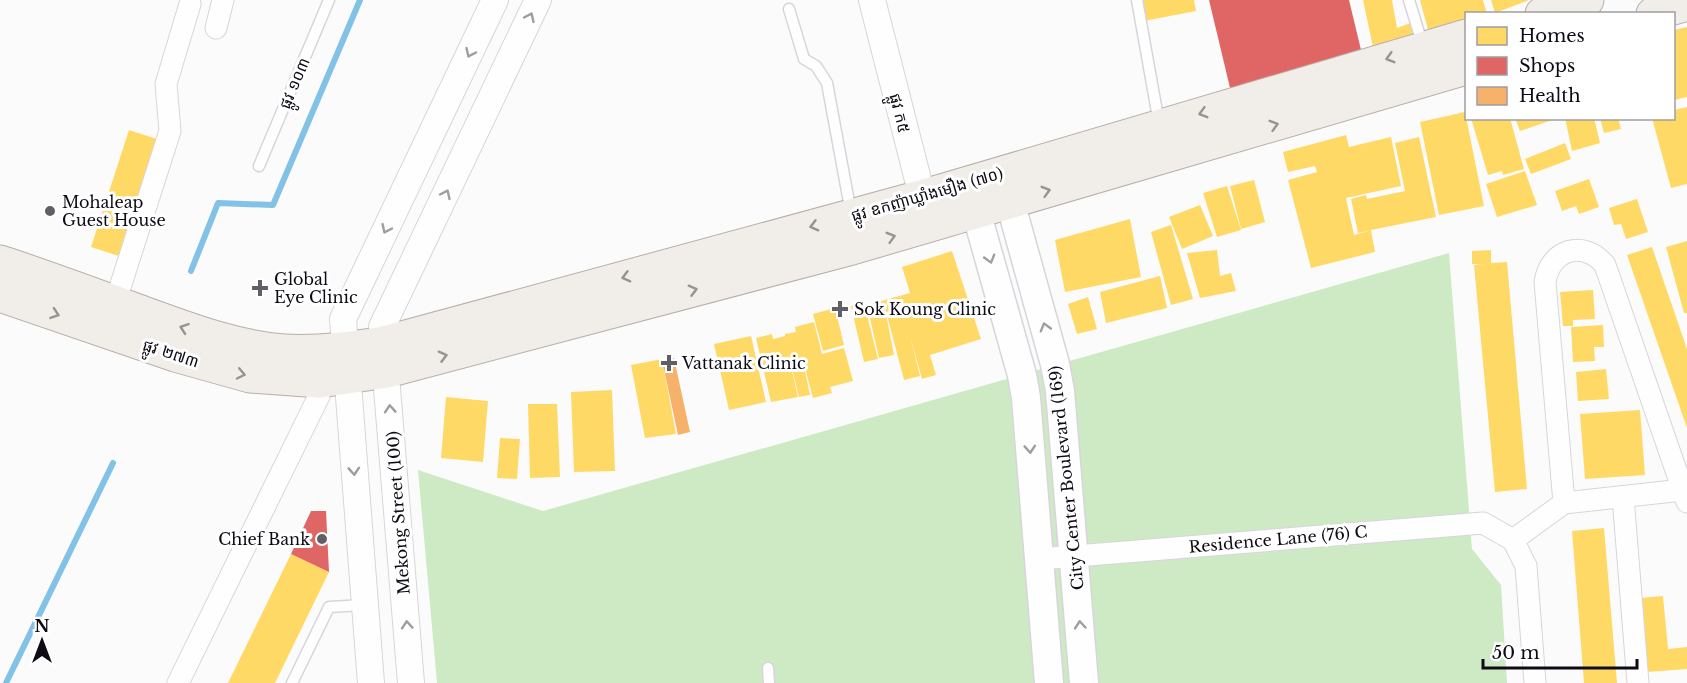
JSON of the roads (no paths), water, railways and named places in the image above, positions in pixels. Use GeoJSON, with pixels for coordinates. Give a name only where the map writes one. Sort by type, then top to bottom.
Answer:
{"type":"FeatureCollection","features":[{"type":"Feature","properties":{"kind":"main road"},"geometry":{"type":"LineString","coordinates":[[1660,12],[1687,4]]}},
{"type":"Feature","properties":{"kind":"main road","name":"ផ្លូវ ឧកញ៉ាឃ្លាំងមឿង (៧០)"},"geometry":{"type":"LineString","coordinates":[[385,357],[926,211],[1429,63],[1465,37]]}},
{"type":"Feature","properties":{"kind":"main road","name":"ផ្លូវ ឧកញ៉ាឃ្លាំងមឿង (៧០)"},"geometry":{"type":"LineString","coordinates":[[1006,187],[1160,126],[1429,63],[1465,68]]}},
{"type":"Feature","properties":{"kind":"main road","name":"City Center Boulevard (169)"},"geometry":{"type":"LineString","coordinates":[[1006,187],[1057,373],[1064,428],[1084,683]]}},
{"type":"Feature","properties":{"kind":"main road","name":"City Center Boulevard (169)"},"geometry":{"type":"LineString","coordinates":[[972,197],[1022,375],[1026,398],[1048,683]]}},
{"type":"Feature","properties":{"kind":"main road","name":"ផ្លូវ ឧកញ៉ាឃ្លាំងមឿង (៧០)"},"geometry":{"type":"LineString","coordinates":[[385,357],[852,216],[926,211]]}},
{"type":"Feature","properties":{"kind":"main road","name":"ផ្លូវ ២៧៣"},"geometry":{"type":"LineString","coordinates":[[2,278],[223,370],[266,378],[333,365]]}},
{"type":"Feature","properties":{"kind":"main road","name":"ផ្លូវ ២៧៣"},"geometry":{"type":"LineString","coordinates":[[2,278],[115,303],[239,344],[333,365]]}},
{"type":"Feature","properties":{"kind":"main road"},"geometry":{"type":"LineString","coordinates":[[333,365],[385,357]]}},
{"type":"Feature","properties":{"kind":"street"},"geometry":{"type":"LineString","coordinates":[[216,28],[223,0]]}},
{"type":"Feature","properties":{"kind":"street"},"geometry":{"type":"LineString","coordinates":[[178,683],[320,396],[333,365],[343,319],[495,0]]}},
{"type":"Feature","properties":{"kind":"street","name":"Mekong Street (100)"},"geometry":{"type":"LineString","coordinates":[[411,683],[382,327],[538,0]]}},
{"type":"Feature","properties":{"kind":"street","name":"ផ្លូវ ក៥"},"geometry":{"type":"LineString","coordinates":[[872,0],[926,211]]}},
{"type":"Feature","properties":{"kind":"street"},"geometry":{"type":"LineString","coordinates":[[115,303],[170,131],[166,84],[190,4]]}},
{"type":"Feature","properties":{"kind":"street"},"geometry":{"type":"LineString","coordinates":[[1535,683],[1526,566],[1513,540],[1563,503],[1623,497],[1685,496],[1605,265],[1592,254],[1575,250],[1566,252],[1551,264],[1546,272],[1545,282],[1563,503]]}},
{"type":"Feature","properties":{"kind":"street"},"geometry":{"type":"LineString","coordinates":[[333,365],[365,604],[371,683]]}},
{"type":"Feature","properties":{"kind":"street"},"geometry":{"type":"LineString","coordinates":[[1623,497],[1638,683]]}},
{"type":"Feature","properties":{"kind":"street","name":"Residence Lane (76) C"},"geometry":{"type":"LineString","coordinates":[[1039,559],[1482,523],[1513,540]]}},
{"type":"Feature","properties":{"kind":"lane","name":"ផ្លូវ ១០៣"},"geometry":{"type":"LineString","coordinates":[[259,166],[329,0]]}},
{"type":"Feature","properties":{"kind":"lane"},"geometry":{"type":"LineString","coordinates":[[1137,0],[1160,126]]}},
{"type":"Feature","properties":{"kind":"lane"},"geometry":{"type":"LineString","coordinates":[[1409,0],[1429,63]]}},
{"type":"Feature","properties":{"kind":"lane"},"geometry":{"type":"LineString","coordinates":[[789,9],[804,59],[816,66],[827,83],[852,216]]}},
{"type":"Feature","properties":{"kind":"lane"},"geometry":{"type":"LineString","coordinates":[[292,683],[329,607],[365,604]]}},
{"type":"Feature","properties":{"kind":"lane"},"geometry":{"type":"LineString","coordinates":[[768,668],[769,683]]}},
{"type":"Feature","properties":{"kind":"waterway"},"geometry":{"type":"LineString","coordinates":[[191,271],[218,203],[273,205],[360,0]]}},
{"type":"Feature","properties":{"kind":"waterway"},"geometry":{"type":"LineString","coordinates":[[6,683],[113,463]]}},
{"type":"Feature","properties":{"kind":"place","name":"Mohaleap Guest House"},"geometry":{"type":"Point","coordinates":[50,211]}},
{"type":"Feature","properties":{"kind":"place","name":"Global Eye Clinic"},"geometry":{"type":"Point","coordinates":[260,288]}},
{"type":"Feature","properties":{"kind":"place","name":"Sok Koung Clinic"},"geometry":{"type":"Point","coordinates":[840,309]}},
{"type":"Feature","properties":{"kind":"place","name":"Vattanak Clinic"},"geometry":{"type":"Point","coordinates":[669,363]}},
{"type":"Feature","properties":{"kind":"place","name":"Chief Bank"},"geometry":{"type":"Point","coordinates":[322,539]}}]}
